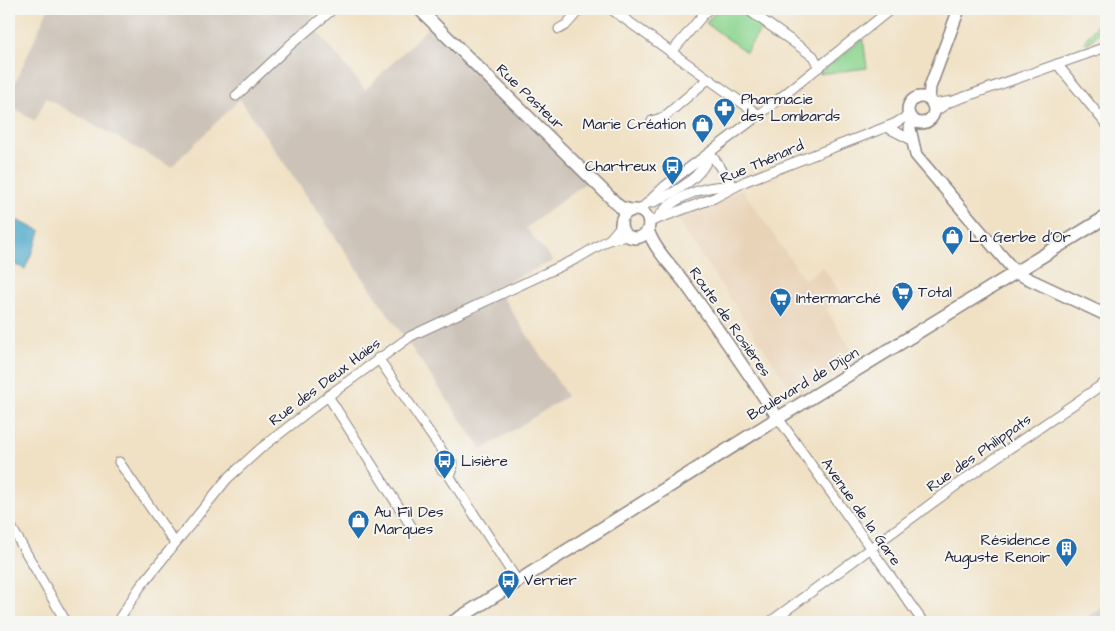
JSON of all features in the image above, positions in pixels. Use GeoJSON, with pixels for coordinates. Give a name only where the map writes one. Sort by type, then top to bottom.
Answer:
{"type":"FeatureCollection","features":[{"type":"Feature","properties":{"kind":"main road","name":"Boulevard de Dijon"},"geometry":{"type":"LineString","coordinates":[[453,622],[778,418],[1106,217]]}},
{"type":"Feature","properties":{"kind":"street"},"geometry":{"type":"LineString","coordinates":[[236,96],[290,45],[333,9]]}},
{"type":"Feature","properties":{"kind":"street","name":"Rue Pasteur"},"geometry":{"type":"LineString","coordinates":[[419,9],[630,213]]}},
{"type":"Feature","properties":{"kind":"street"},"geometry":{"type":"LineString","coordinates":[[559,29],[566,25],[580,9]]}},
{"type":"Feature","properties":{"kind":"street"},"geometry":{"type":"LineString","coordinates":[[611,9],[759,115]]}},
{"type":"Feature","properties":{"kind":"street"},"geometry":{"type":"LineString","coordinates":[[671,53],[708,9]]}},
{"type":"Feature","properties":{"kind":"street"},"geometry":{"type":"LineString","coordinates":[[748,9],[813,56],[819,67]]}},
{"type":"Feature","properties":{"kind":"street"},"geometry":{"type":"LineString","coordinates":[[651,224],[634,237],[630,213],[673,194],[706,165],[710,153],[891,9]]}},
{"type":"Feature","properties":{"kind":"street"},"geometry":{"type":"LineString","coordinates":[[914,119],[932,118],[929,103],[930,87],[959,9]]}},
{"type":"Feature","properties":{"kind":"street"},"geometry":{"type":"LineString","coordinates":[[1106,47],[949,101],[910,104],[914,119],[913,143],[916,155],[1016,273],[1106,315]]}},
{"type":"Feature","properties":{"kind":"street"},"geometry":{"type":"LineString","coordinates":[[1057,64],[1106,124]]}},
{"type":"Feature","properties":{"kind":"street"},"geometry":{"type":"LineString","coordinates":[[652,121],[664,117],[708,79]]}},
{"type":"Feature","properties":{"kind":"street"},"geometry":{"type":"LineString","coordinates":[[930,87],[940,99],[949,101]]}},
{"type":"Feature","properties":{"kind":"street","name":"Rue Thénard"},"geometry":{"type":"LineString","coordinates":[[651,224],[696,205],[746,180],[886,127],[914,119]]}},
{"type":"Feature","properties":{"kind":"street"},"geometry":{"type":"LineString","coordinates":[[886,127],[913,143]]}},
{"type":"Feature","properties":{"kind":"street"},"geometry":{"type":"LineString","coordinates":[[710,153],[734,187]]}},
{"type":"Feature","properties":{"kind":"street","name":"Route de Rosières"},"geometry":{"type":"LineString","coordinates":[[630,213],[646,215],[651,224],[654,245]]}},
{"type":"Feature","properties":{"kind":"street","name":"Rue des Deux Haies"},"geometry":{"type":"LineString","coordinates":[[117,622],[140,588],[227,479],[260,449],[378,358],[411,336],[576,259],[610,239],[630,213]]}},
{"type":"Feature","properties":{"kind":"street","name":"Route de Rosières"},"geometry":{"type":"LineString","coordinates":[[634,237],[654,245],[682,278],[778,418]]}},
{"type":"Feature","properties":{"kind":"street","name":"Rue des Deux Haies"},"geometry":{"type":"LineString","coordinates":[[610,239],[634,237]]}},
{"type":"Feature","properties":{"kind":"street"},"geometry":{"type":"LineString","coordinates":[[378,358],[454,468],[448,474],[518,582]]}},
{"type":"Feature","properties":{"kind":"street","name":"Rue des Philippats"},"geometry":{"type":"LineString","coordinates":[[770,622],[965,479],[1106,382]]}},
{"type":"Feature","properties":{"kind":"street"},"geometry":{"type":"LineString","coordinates":[[328,396],[413,529]]}},
{"type":"Feature","properties":{"kind":"street","name":"Avenue de la Gare"},"geometry":{"type":"LineString","coordinates":[[778,418],[923,622]]}},
{"type":"Feature","properties":{"kind":"street"},"geometry":{"type":"LineString","coordinates":[[119,462],[175,543]]}},
{"type":"Feature","properties":{"kind":"street"},"geometry":{"type":"LineString","coordinates":[[9,522],[66,622]]}},
{"type":"Feature","properties":{"kind":"shaded area"},"geometry":{"type":"Polygon","coordinates":[[[48,9],[322,9],[308,20],[365,90],[428,28],[589,180],[526,228],[553,261],[496,287],[567,396],[482,450],[240,99],[171,167],[46,98],[35,121],[9,105],[9,97],[48,9]]]}},
{"type":"Feature","properties":{"kind":"shaded area"},"geometry":{"type":"Polygon","coordinates":[[[742,189],[804,279],[823,267],[844,298],[826,309],[858,361],[796,396],[675,217],[742,189]]]}},
{"type":"Feature","properties":{"kind":"shaded area"},"geometry":{"type":"Polygon","coordinates":[[[1106,605],[1106,622],[1080,622],[1106,605]]]}},
{"type":"Feature","properties":{"kind":"green space"},"geometry":{"type":"Polygon","coordinates":[[[718,9],[739,9],[763,26],[746,52],[706,23],[718,9]]]}},
{"type":"Feature","properties":{"kind":"green space"},"geometry":{"type":"Polygon","coordinates":[[[1106,14],[1106,24],[1090,42],[1086,43],[1085,40],[1106,14]]]}},
{"type":"Feature","properties":{"kind":"green space"},"geometry":{"type":"Polygon","coordinates":[[[863,39],[867,68],[819,74],[863,39]]]}},
{"type":"Feature","properties":{"kind":"water"},"geometry":{"type":"Polygon","coordinates":[[[9,217],[41,231],[25,269],[9,262],[9,217]]]}},
{"type":"Feature","properties":{"kind":"railway"},"geometry":{"type":"LineString","coordinates":[[1099,622],[1106,617]]}},
{"type":"Feature","properties":{"kind":"place","name":"Pharmacie des Lombards"},"geometry":{"type":"Point","coordinates":[725,127]}},
{"type":"Feature","properties":{"kind":"place","name":"Marie Création"},"geometry":{"type":"Point","coordinates":[702,143]}},
{"type":"Feature","properties":{"kind":"place","name":"Chartreux"},"geometry":{"type":"Point","coordinates":[672,185]}},
{"type":"Feature","properties":{"kind":"place","name":"La Gerbe d'Or"},"geometry":{"type":"Point","coordinates":[953,256]}},
{"type":"Feature","properties":{"kind":"place","name":"Total"},"geometry":{"type":"Point","coordinates":[902,311]}},
{"type":"Feature","properties":{"kind":"place","name":"Intermarché"},"geometry":{"type":"Point","coordinates":[780,317]}},
{"type":"Feature","properties":{"kind":"place","name":"Lisière"},"geometry":{"type":"Point","coordinates":[445,480]}},
{"type":"Feature","properties":{"kind":"place","name":"Au Fil Des Marques"},"geometry":{"type":"Point","coordinates":[358,540]}},
{"type":"Feature","properties":{"kind":"place","name":"Résidence Auguste Renoir"},"geometry":{"type":"Point","coordinates":[1066,568]}},
{"type":"Feature","properties":{"kind":"place","name":"Verrier"},"geometry":{"type":"Point","coordinates":[508,599]}}]}
